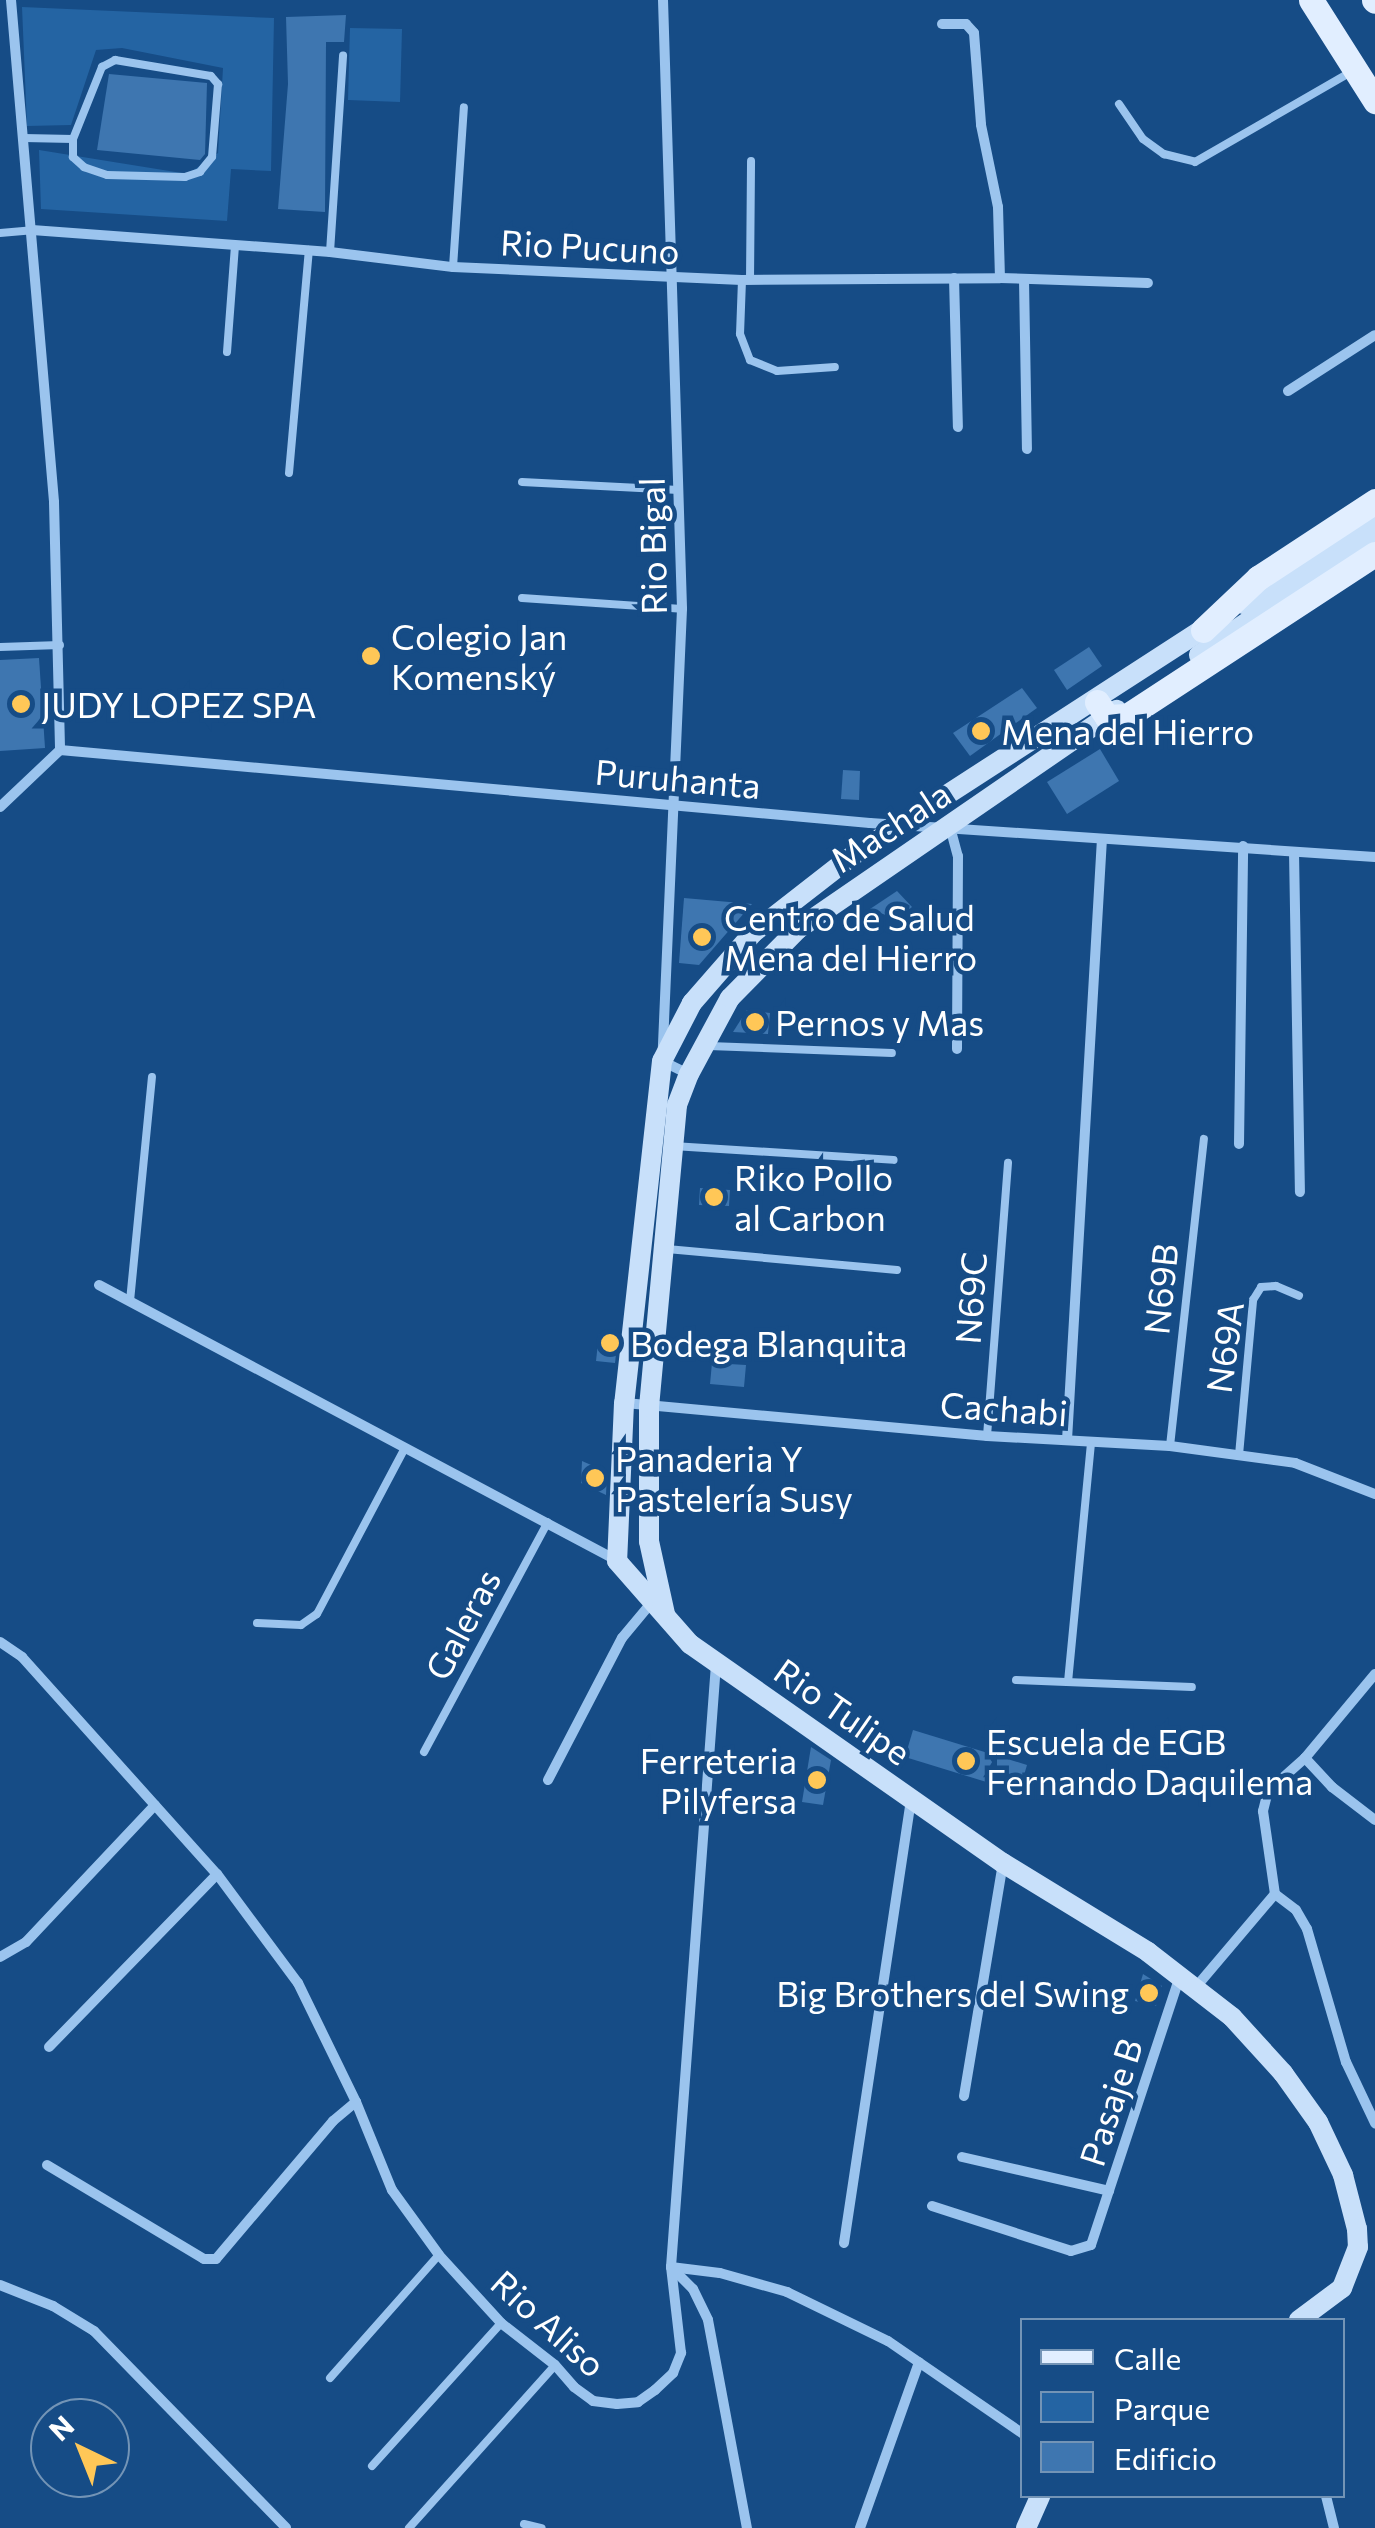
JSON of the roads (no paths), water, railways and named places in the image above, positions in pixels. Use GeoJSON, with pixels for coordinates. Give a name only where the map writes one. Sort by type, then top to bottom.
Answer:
{"type":"FeatureCollection","features":[{"type":"Feature","properties":{"kind":"main road"},"geometry":{"type":"LineString","coordinates":[[1312,0],[1375,101]]}},
{"type":"Feature","properties":{"kind":"main road"},"geometry":{"type":"LineString","coordinates":[[1203,630],[1258,578],[1375,500]]}},
{"type":"Feature","properties":{"kind":"main road","name":"Machala"},"geometry":{"type":"LineString","coordinates":[[659,1609],[649,1541],[649,1407],[677,1105],[688,1074],[730,998],[798,929],[867,877],[950,827],[1203,630],[1375,516]]}},
{"type":"Feature","properties":{"kind":"main road","name":"Machala"},"geometry":{"type":"LineString","coordinates":[[617,1561],[624,1403],[662,1061],[692,1003],[753,933],[904,822],[1102,709],[1375,535]]}},
{"type":"Feature","properties":{"kind":"main road"},"geometry":{"type":"LineString","coordinates":[[1102,709],[1119,718],[1139,709],[1375,554]]}},
{"type":"Feature","properties":{"kind":"main road","name":"Rio Tulipe"},"geometry":{"type":"LineString","coordinates":[[617,1561],[716,1664],[1003,1863],[1188,1981],[1232,2017],[1282,2073],[1318,2122],[1353,2204],[1358,2247],[1351,2272],[1328,2302],[1302,2318]]}},
{"type":"Feature","properties":{"kind":"main road"},"geometry":{"type":"LineString","coordinates":[[1026,2528],[1039,2498]]}},
{"type":"Feature","properties":{"kind":"street"},"geometry":{"type":"LineString","coordinates":[[0,807],[60,750],[54,502],[11,0]]}},
{"type":"Feature","properties":{"kind":"street","name":"Rio Bigal"},"geometry":{"type":"LineString","coordinates":[[662,1061],[682,609],[663,0]]}},
{"type":"Feature","properties":{"kind":"street"},"geometry":{"type":"LineString","coordinates":[[942,24],[966,24],[974,32],[981,124],[998,207],[1000,278]]}},
{"type":"Feature","properties":{"kind":"street","name":"Rio Pucuno"},"geometry":{"type":"LineString","coordinates":[[32,230],[309,250],[452,267],[674,278],[1000,278],[1148,284]]}},
{"type":"Feature","properties":{"kind":"street"},"geometry":{"type":"LineString","coordinates":[[954,278],[958,426]]}},
{"type":"Feature","properties":{"kind":"street"},"geometry":{"type":"LineString","coordinates":[[1024,280],[1027,449]]}},
{"type":"Feature","properties":{"kind":"street"},"geometry":{"type":"LineString","coordinates":[[1288,391],[1375,335]]}},
{"type":"Feature","properties":{"kind":"street","name":"Puruhanta"},"geometry":{"type":"LineString","coordinates":[[60,750],[870,823],[904,822],[1375,857]]}},
{"type":"Feature","properties":{"kind":"street"},"geometry":{"type":"LineString","coordinates":[[950,827],[958,856],[957,1049]]}},
{"type":"Feature","properties":{"kind":"street"},"geometry":{"type":"LineString","coordinates":[[1067,1440],[1102,838]]}},
{"type":"Feature","properties":{"kind":"street"},"geometry":{"type":"LineString","coordinates":[[1239,1144],[1243,846]]}},
{"type":"Feature","properties":{"kind":"street"},"geometry":{"type":"LineString","coordinates":[[1294,852],[1300,1192]]}},
{"type":"Feature","properties":{"kind":"street"},"geometry":{"type":"LineString","coordinates":[[662,1061],[688,1074]]}},
{"type":"Feature","properties":{"kind":"street","name":"Rio Tulipe"},"geometry":{"type":"LineString","coordinates":[[99,1285],[617,1561]]}},
{"type":"Feature","properties":{"kind":"street","name":"Cachabi"},"geometry":{"type":"LineString","coordinates":[[624,1403],[988,1436],[1170,1446],[1295,1463],[1375,1494]]}},
{"type":"Feature","properties":{"kind":"street"},"geometry":{"type":"LineString","coordinates":[[548,1780],[622,1638],[659,1609]]}},
{"type":"Feature","properties":{"kind":"street","name":"Rio Aliso"},"geometry":{"type":"LineString","coordinates":[[0,1642],[22,1657],[217,1874],[298,1983],[356,2102],[392,2190],[439,2255],[500,2324],[594,2401],[638,2402],[673,2374],[681,2353],[670,2267],[716,1664]]}},
{"type":"Feature","properties":{"kind":"street"},"geometry":{"type":"LineString","coordinates":[[1375,1674],[1305,1758],[1268,1791],[1263,1810],[1274,1894],[1296,1910],[1308,1928],[1346,2062],[1375,2123]]}},
{"type":"Feature","properties":{"kind":"street"},"geometry":{"type":"LineString","coordinates":[[1305,1758],[1332,1787],[1375,1820]]}},
{"type":"Feature","properties":{"kind":"street"},"geometry":{"type":"LineString","coordinates":[[844,2242],[911,1798]]}},
{"type":"Feature","properties":{"kind":"street"},"geometry":{"type":"LineString","coordinates":[[0,1957],[26,1942],[154,1805]]}},
{"type":"Feature","properties":{"kind":"street"},"geometry":{"type":"LineString","coordinates":[[964,2096],[1003,1863]]}},
{"type":"Feature","properties":{"kind":"street"},"geometry":{"type":"LineString","coordinates":[[49,2047],[217,1874]]}},
{"type":"Feature","properties":{"kind":"street"},"geometry":{"type":"LineString","coordinates":[[1188,1981],[1274,1894]]}},
{"type":"Feature","properties":{"kind":"street","name":"Pasaje B"},"geometry":{"type":"LineString","coordinates":[[932,2206],[1071,2251],[1091,2245],[1188,1981]]}},
{"type":"Feature","properties":{"kind":"street"},"geometry":{"type":"LineString","coordinates":[[47,2165],[204,2259],[216,2259],[333,2121],[356,2102]]}},
{"type":"Feature","properties":{"kind":"street"},"geometry":{"type":"LineString","coordinates":[[962,2157],[1109,2191]]}},
{"type":"Feature","properties":{"kind":"street"},"geometry":{"type":"LineString","coordinates":[[670,2267],[720,2273],[786,2292],[888,2341],[1020,2432]]}},
{"type":"Feature","properties":{"kind":"street"},"geometry":{"type":"LineString","coordinates":[[670,2267],[693,2289],[708,2320],[747,2528]]}},
{"type":"Feature","properties":{"kind":"street"},"geometry":{"type":"LineString","coordinates":[[0,2285],[53,2306],[94,2331],[286,2528]]}},
{"type":"Feature","properties":{"kind":"street"},"geometry":{"type":"LineString","coordinates":[[860,2528],[919,2362]]}},
{"type":"Feature","properties":{"kind":"street"},"geometry":{"type":"LineString","coordinates":[[1326,2498],[1334,2528]]}},
{"type":"Feature","properties":{"kind":"lane"},"geometry":{"type":"LineString","coordinates":[[330,252],[343,55]]}},
{"type":"Feature","properties":{"kind":"lane"},"geometry":{"type":"LineString","coordinates":[[115,60],[211,76],[218,84],[212,157],[200,172],[184,177],[107,175],[84,167],[73,157],[73,139],[102,67],[115,60]]}},
{"type":"Feature","properties":{"kind":"lane"},"geometry":{"type":"LineString","coordinates":[[1119,104],[1143,139],[1164,154],[1195,162],[1354,70]]}},
{"type":"Feature","properties":{"kind":"lane"},"geometry":{"type":"LineString","coordinates":[[452,267],[464,107]]}},
{"type":"Feature","properties":{"kind":"lane"},"geometry":{"type":"LineString","coordinates":[[24,138],[73,139]]}},
{"type":"Feature","properties":{"kind":"lane"},"geometry":{"type":"LineString","coordinates":[[752,161],[740,334],[750,360],[777,371],[835,367]]}},
{"type":"Feature","properties":{"kind":"lane"},"geometry":{"type":"LineString","coordinates":[[0,233],[32,230]]}},
{"type":"Feature","properties":{"kind":"lane"},"geometry":{"type":"LineString","coordinates":[[227,352],[235,244]]}},
{"type":"Feature","properties":{"kind":"lane"},"geometry":{"type":"LineString","coordinates":[[289,473],[309,250]]}},
{"type":"Feature","properties":{"kind":"lane"},"geometry":{"type":"LineString","coordinates":[[522,482],[679,490]]}},
{"type":"Feature","properties":{"kind":"lane"},"geometry":{"type":"LineString","coordinates":[[522,598],[682,609]]}},
{"type":"Feature","properties":{"kind":"lane"},"geometry":{"type":"LineString","coordinates":[[0,647],[60,646]]}},
{"type":"Feature","properties":{"kind":"lane"},"geometry":{"type":"LineString","coordinates":[[704,1046],[892,1054]]}},
{"type":"Feature","properties":{"kind":"lane"},"geometry":{"type":"LineString","coordinates":[[130,1302],[152,1077]]}},
{"type":"Feature","properties":{"kind":"lane","name":"N69B"},"geometry":{"type":"LineString","coordinates":[[1170,1446],[1204,1139]]}},
{"type":"Feature","properties":{"kind":"lane"},"geometry":{"type":"LineString","coordinates":[[674,1146],[894,1160]]}},
{"type":"Feature","properties":{"kind":"lane","name":"N69C"},"geometry":{"type":"LineString","coordinates":[[988,1436],[1008,1163]]}},
{"type":"Feature","properties":{"kind":"lane"},"geometry":{"type":"LineString","coordinates":[[664,1248],[897,1270]]}},
{"type":"Feature","properties":{"kind":"lane","name":"N69A"},"geometry":{"type":"LineString","coordinates":[[1240,1455],[1253,1300],[1261,1288],[1276,1286],[1299,1296]]}},
{"type":"Feature","properties":{"kind":"lane"},"geometry":{"type":"LineString","coordinates":[[1068,1682],[1091,1441]]}},
{"type":"Feature","properties":{"kind":"lane"},"geometry":{"type":"LineString","coordinates":[[256,1623],[300,1625],[317,1614],[405,1448]]}},
{"type":"Feature","properties":{"kind":"lane","name":"Galeras"},"geometry":{"type":"LineString","coordinates":[[424,1752],[548,1522]]}},
{"type":"Feature","properties":{"kind":"lane"},"geometry":{"type":"LineString","coordinates":[[1016,1680],[1192,1688]]}},
{"type":"Feature","properties":{"kind":"lane"},"geometry":{"type":"LineString","coordinates":[[330,2378],[439,2255]]}},
{"type":"Feature","properties":{"kind":"lane"},"geometry":{"type":"LineString","coordinates":[[372,2466],[500,2324]]}},
{"type":"Feature","properties":{"kind":"lane"},"geometry":{"type":"LineString","coordinates":[[409,2528],[555,2366]]}},
{"type":"Feature","properties":{"kind":"lane"},"geometry":{"type":"LineString","coordinates":[[524,2524],[542,2528]]}},
{"type":"Feature","properties":{"kind":"place","name":"Colegio Jan Komenský"},"geometry":{"type":"Point","coordinates":[371,656]}},
{"type":"Feature","properties":{"kind":"place","name":"JUDY LOPEZ SPA"},"geometry":{"type":"Point","coordinates":[21,704]}},
{"type":"Feature","properties":{"kind":"place","name":"Mena del Hierro"},"geometry":{"type":"Point","coordinates":[981,731]}},
{"type":"Feature","properties":{"kind":"place","name":"Centro de Salud Mena del Hierro"},"geometry":{"type":"Point","coordinates":[702,937]}},
{"type":"Feature","properties":{"kind":"place","name":"Pernos y Mas"},"geometry":{"type":"Point","coordinates":[755,1022]}},
{"type":"Feature","properties":{"kind":"place","name":"Riko Pollo al Carbon"},"geometry":{"type":"Point","coordinates":[714,1197]}},
{"type":"Feature","properties":{"kind":"place","name":"Bodega Blanquita"},"geometry":{"type":"Point","coordinates":[610,1343]}},
{"type":"Feature","properties":{"kind":"place","name":"Panaderia Y Pastelería Susy"},"geometry":{"type":"Point","coordinates":[595,1478]}},
{"type":"Feature","properties":{"kind":"place","name":"Escuela de EGB Fernando Daquilema"},"geometry":{"type":"Point","coordinates":[966,1761]}},
{"type":"Feature","properties":{"kind":"place","name":"Ferreteria Pilyfersa"},"geometry":{"type":"Point","coordinates":[817,1780]}},
{"type":"Feature","properties":{"kind":"place","name":"Big Brothers del Swing"},"geometry":{"type":"Point","coordinates":[1149,1993]}}]}
